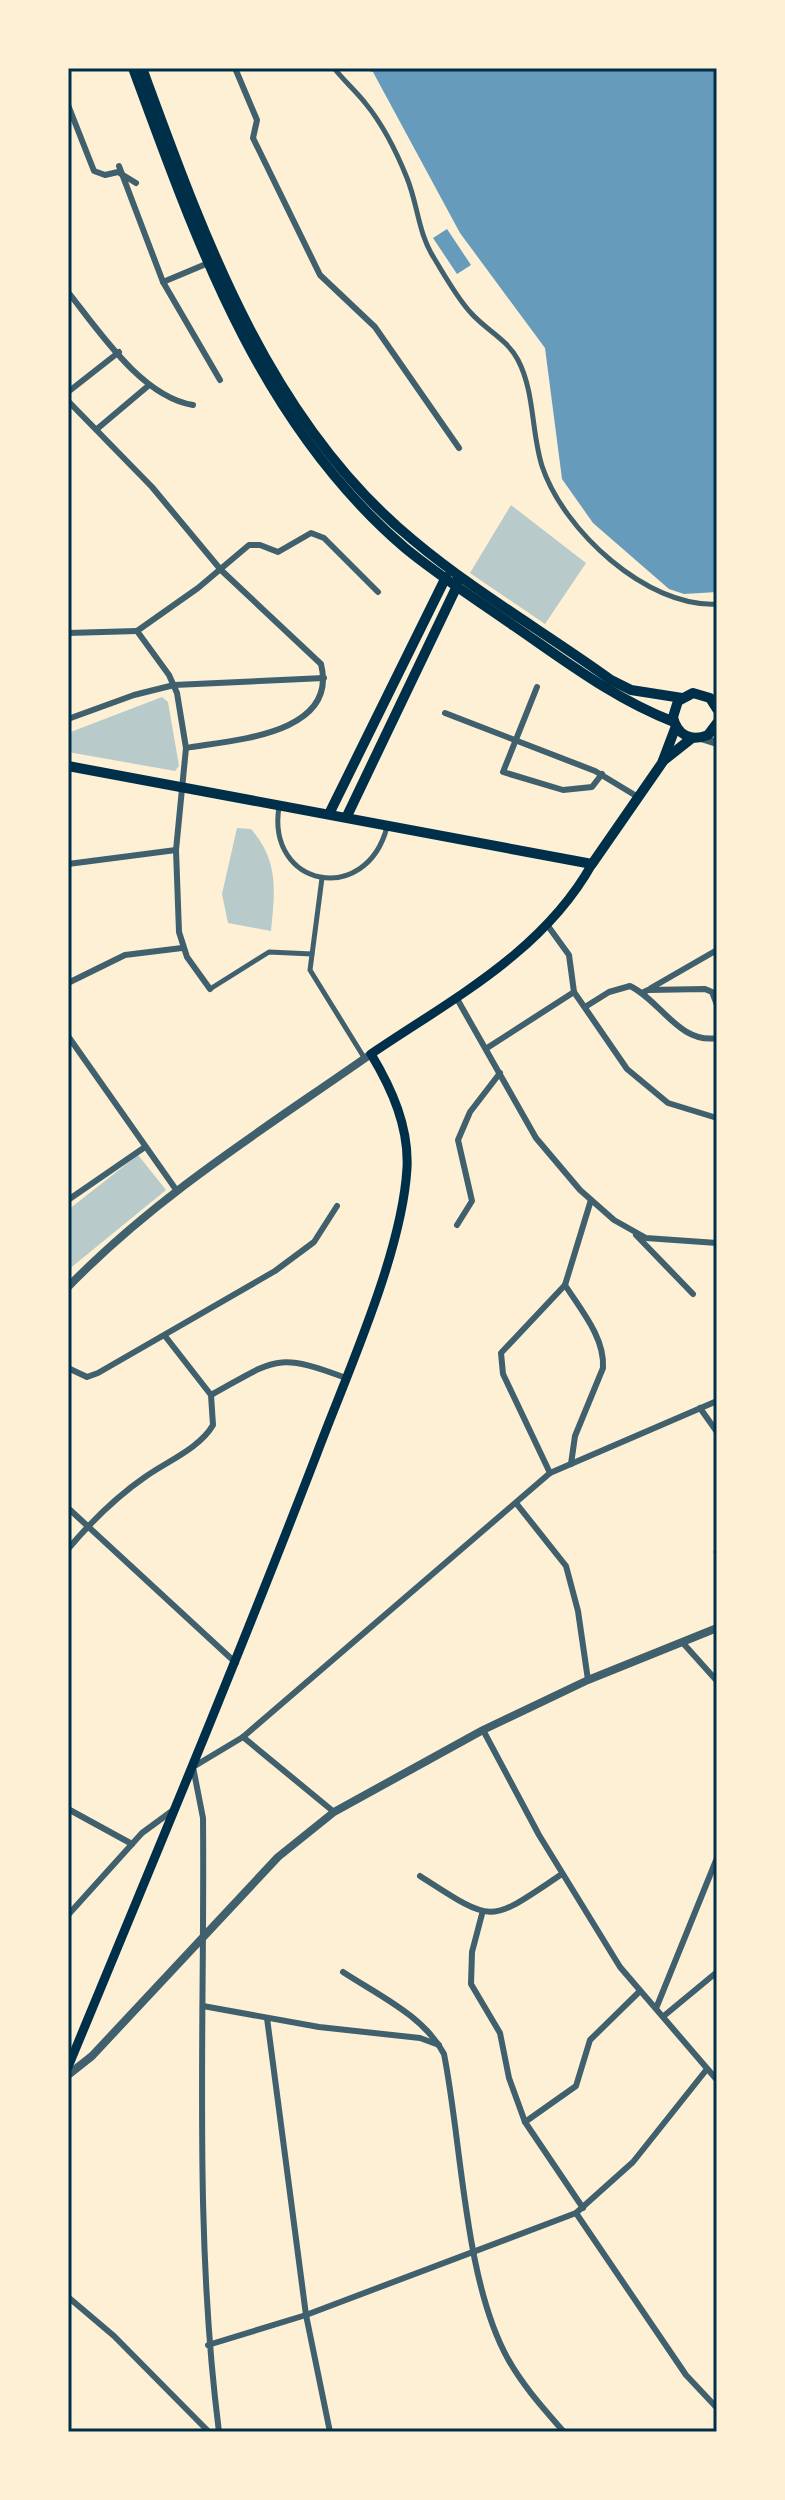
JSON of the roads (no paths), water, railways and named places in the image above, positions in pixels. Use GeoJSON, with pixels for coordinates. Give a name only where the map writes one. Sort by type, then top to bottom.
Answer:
{"type":"FeatureCollection","features":[{"type":"Feature","properties":{"kind":"main road"},"geometry":{"type":"LineString","coordinates":[[133,68],[206,264],[268,379],[323,462],[389,533],[478,587],[611,680],[631,690],[682,698],[693,693],[713,698],[717,709]]}},
{"type":"Feature","properties":{"kind":"main road"},"geometry":{"type":"LineString","coordinates":[[142,68],[215,261],[307,422],[345,472],[412,540],[451,573],[457,586],[616,695],[696,738]]}},
{"type":"Feature","properties":{"kind":"main road"},"geometry":{"type":"LineString","coordinates":[[329,814],[451,573]]}},
{"type":"Feature","properties":{"kind":"main road"},"geometry":{"type":"LineString","coordinates":[[347,816],[457,586]]}},
{"type":"Feature","properties":{"kind":"main road"},"geometry":{"type":"LineString","coordinates":[[68,2067],[236,1663],[346,1378],[397,1229],[406,1174],[406,1142],[391,1091],[368,1057],[519,954],[548,926],[662,763],[675,724],[674,711],[682,698]]}},
{"type":"Feature","properties":{"kind":"main road"},"geometry":{"type":"LineString","coordinates":[[662,763],[714,729],[717,723]]}},
{"type":"Feature","properties":{"kind":"main road"},"geometry":{"type":"LineString","coordinates":[[68,766],[592,864]]}},
{"type":"Feature","properties":{"kind":"street"},"geometry":{"type":"LineString","coordinates":[[235,68],[257,120],[253,138],[320,275],[375,327],[459,448]]}},
{"type":"Feature","properties":{"kind":"street"},"geometry":{"type":"LineString","coordinates":[[334,68],[375,116],[406,174],[422,234],[433,257],[468,310],[506,344],[521,365],[542,466],[572,520],[588,540],[654,589],[688,604],[717,604]]}},
{"type":"Feature","properties":{"kind":"street"},"geometry":{"type":"LineString","coordinates":[[68,105],[94,171],[100,175],[120,170]]}},
{"type":"Feature","properties":{"kind":"street"},"geometry":{"type":"LineString","coordinates":[[120,170],[136,183]]}},
{"type":"Feature","properties":{"kind":"street"},"geometry":{"type":"LineString","coordinates":[[120,170],[163,282],[220,380]]}},
{"type":"Feature","properties":{"kind":"street"},"geometry":{"type":"LineString","coordinates":[[163,282],[206,264]]}},
{"type":"Feature","properties":{"kind":"street"},"geometry":{"type":"LineString","coordinates":[[68,292],[148,386],[179,403],[193,405]]}},
{"type":"Feature","properties":{"kind":"street"},"geometry":{"type":"LineString","coordinates":[[68,392],[119,352]]}},
{"type":"Feature","properties":{"kind":"street"},"geometry":{"type":"LineString","coordinates":[[97,429],[148,386]]}},
{"type":"Feature","properties":{"kind":"street"},"geometry":{"type":"LineString","coordinates":[[68,401],[152,487],[221,570],[321,664],[324,678],[320,697],[283,729],[186,748]]}},
{"type":"Feature","properties":{"kind":"street"},"geometry":{"type":"LineString","coordinates":[[68,633],[137,631],[221,570],[249,545],[260,545],[278,552],[311,533],[317,533],[378,592]]}},
{"type":"Feature","properties":{"kind":"street"},"geometry":{"type":"LineString","coordinates":[[137,631],[174,685],[186,748],[176,850],[182,948],[210,989],[269,952],[312,954]]}},
{"type":"Feature","properties":{"kind":"street"},"geometry":{"type":"LineString","coordinates":[[68,719],[134,695],[174,685],[324,678]]}},
{"type":"Feature","properties":{"kind":"street"},"geometry":{"type":"LineString","coordinates":[[537,687],[503,772],[568,791],[592,787],[602,774]]}},
{"type":"Feature","properties":{"kind":"street"},"geometry":{"type":"LineString","coordinates":[[445,713],[516,738],[602,774],[638,797]]}},
{"type":"Feature","properties":{"kind":"street"},"geometry":{"type":"LineString","coordinates":[[696,738],[717,743]]}},
{"type":"Feature","properties":{"kind":"street"},"geometry":{"type":"LineString","coordinates":[[279,807],[278,838],[284,852],[294,864],[322,878],[352,875],[365,867],[376,856],[387,826]]}},
{"type":"Feature","properties":{"kind":"street"},"geometry":{"type":"LineString","coordinates":[[68,864],[176,850]]}},
{"type":"Feature","properties":{"kind":"street"},"geometry":{"type":"LineString","coordinates":[[68,1287],[104,1251],[177,1191],[368,1057],[310,970],[322,878]]}},
{"type":"Feature","properties":{"kind":"street"},"geometry":{"type":"LineString","coordinates":[[548,926],[569,955],[574,992],[617,1057],[637,1079],[668,1103],[717,1118]]}},
{"type":"Feature","properties":{"kind":"street"},"geometry":{"type":"LineString","coordinates":[[68,983],[125,955],[182,948]]}},
{"type":"Feature","properties":{"kind":"street"},"geometry":{"type":"LineString","coordinates":[[645,991],[717,950]]}},
{"type":"Feature","properties":{"kind":"street"},"geometry":{"type":"LineString","coordinates":[[585,1007],[621,987],[630,986],[645,991],[705,989],[712,992],[717,1005]]}},
{"type":"Feature","properties":{"kind":"street"},"geometry":{"type":"LineString","coordinates":[[645,991],[687,1033],[706,1039],[717,1038]]}},
{"type":"Feature","properties":{"kind":"street"},"geometry":{"type":"LineString","coordinates":[[487,1048],[574,992]]}},
{"type":"Feature","properties":{"kind":"street"},"geometry":{"type":"LineString","coordinates":[[456,997],[547,1154],[591,1200],[634,1233],[693,1294]]}},
{"type":"Feature","properties":{"kind":"street"},"geometry":{"type":"LineString","coordinates":[[70,1041],[177,1191]]}},
{"type":"Feature","properties":{"kind":"street"},"geometry":{"type":"LineString","coordinates":[[457,1225],[472,1201],[460,1157],[461,1129],[500,1073]]}},
{"type":"Feature","properties":{"kind":"street"},"geometry":{"type":"LineString","coordinates":[[68,1200],[145,1147]]}},
{"type":"Feature","properties":{"kind":"street"},"geometry":{"type":"LineString","coordinates":[[550,1473],[503,1374],[501,1353],[565,1285],[591,1200]]}},
{"type":"Feature","properties":{"kind":"street"},"geometry":{"type":"LineString","coordinates":[[68,1368],[87,1377],[165,1336],[275,1271],[314,1242],[337,1206]]}},
{"type":"Feature","properties":{"kind":"street"},"geometry":{"type":"LineString","coordinates":[[634,1233],[673,1242],[717,1243]]}},
{"type":"Feature","properties":{"kind":"street"},"geometry":{"type":"LineString","coordinates":[[565,1285],[598,1339],[604,1357],[603,1368],[575,1436],[571,1464]]}},
{"type":"Feature","properties":{"kind":"street"},"geometry":{"type":"LineString","coordinates":[[68,1549],[87,1526],[143,1478],[209,1433],[214,1417],[211,1395],[165,1336]]}},
{"type":"Feature","properties":{"kind":"street"},"geometry":{"type":"LineString","coordinates":[[211,1395],[282,1360],[306,1363],[346,1378]]}},
{"type":"Feature","properties":{"kind":"street"},"geometry":{"type":"LineString","coordinates":[[219,2432],[208,2345],[203,1818],[193,1767],[243,1737],[550,1473],[717,1401]]}},
{"type":"Feature","properties":{"kind":"street"},"geometry":{"type":"LineString","coordinates":[[700,1408],[717,1432]]}},
{"type":"Feature","properties":{"kind":"street"},"geometry":{"type":"LineString","coordinates":[[516,1503],[566,1566],[575,1598],[588,1680]]}},
{"type":"Feature","properties":{"kind":"street"},"geometry":{"type":"LineString","coordinates":[[68,1508],[236,1663]]}},
{"type":"Feature","properties":{"kind":"street"},"geometry":{"type":"LineString","coordinates":[[68,2075],[92,2056],[278,1857],[334,1812],[483,1730],[588,1680],[717,1628]]}},
{"type":"Feature","properties":{"kind":"street"},"geometry":{"type":"LineString","coordinates":[[682,1642],[717,1681]]}},
{"type":"Feature","properties":{"kind":"street"},"geometry":{"type":"LineString","coordinates":[[483,1730],[562,1874],[639,1992],[665,2015],[717,2080]]}},
{"type":"Feature","properties":{"kind":"street"},"geometry":{"type":"LineString","coordinates":[[243,1737],[334,1812]]}},
{"type":"Feature","properties":{"kind":"street"},"geometry":{"type":"LineString","coordinates":[[68,1809],[132,1844]]}},
{"type":"Feature","properties":{"kind":"street"},"geometry":{"type":"LineString","coordinates":[[68,1915],[132,1844],[175,1809]]}},
{"type":"Feature","properties":{"kind":"street"},"geometry":{"type":"LineString","coordinates":[[657,2006],[717,1858]]}},
{"type":"Feature","properties":{"kind":"street"},"geometry":{"type":"LineString","coordinates":[[420,1876],[482,1914],[508,1911],[562,1874]]}},
{"type":"Feature","properties":{"kind":"street"},"geometry":{"type":"LineString","coordinates":[[482,1914],[470,1960],[471,1984],[500,2033],[509,2078],[525,2122],[583,2208]]}},
{"type":"Feature","properties":{"kind":"street"},"geometry":{"type":"LineString","coordinates":[[343,1972],[421,2024],[440,2046],[446,2064],[475,2250],[493,2325],[507,2358],[531,2395],[564,2432]]}},
{"type":"Feature","properties":{"kind":"street"},"geometry":{"type":"LineString","coordinates":[[665,2015],[717,1972]]}},
{"type":"Feature","properties":{"kind":"street"},"geometry":{"type":"LineString","coordinates":[[525,2122],[576,2086],[590,2040],[639,1992]]}},
{"type":"Feature","properties":{"kind":"street"},"geometry":{"type":"LineString","coordinates":[[203,2006],[267,2018],[420,2038],[440,2046]]}},
{"type":"Feature","properties":{"kind":"street"},"geometry":{"type":"LineString","coordinates":[[267,2018],[306,2315],[330,2432]]}},
{"type":"Feature","properties":{"kind":"street"},"geometry":{"type":"LineString","coordinates":[[208,2345],[306,2315],[576,2213],[633,2162],[707,2069]]}},
{"type":"Feature","properties":{"kind":"street"},"geometry":{"type":"LineString","coordinates":[[576,2213],[678,2364],[717,2408]]}},
{"type":"Feature","properties":{"kind":"street"},"geometry":{"type":"LineString","coordinates":[[68,2297],[114,2336],[209,2432]]}},
{"type":"Feature","properties":{"kind":"water"},"geometry":{"type":"Polygon","coordinates":[[[360,68],[717,68],[717,592],[684,594],[669,589],[593,523],[562,479],[545,348],[460,233],[373,72],[360,68]]]}},
{"type":"Feature","properties":{"kind":"water"},"geometry":{"type":"Polygon","coordinates":[[[447,229],[471,265],[457,274],[433,238],[447,229]]]}}]}
